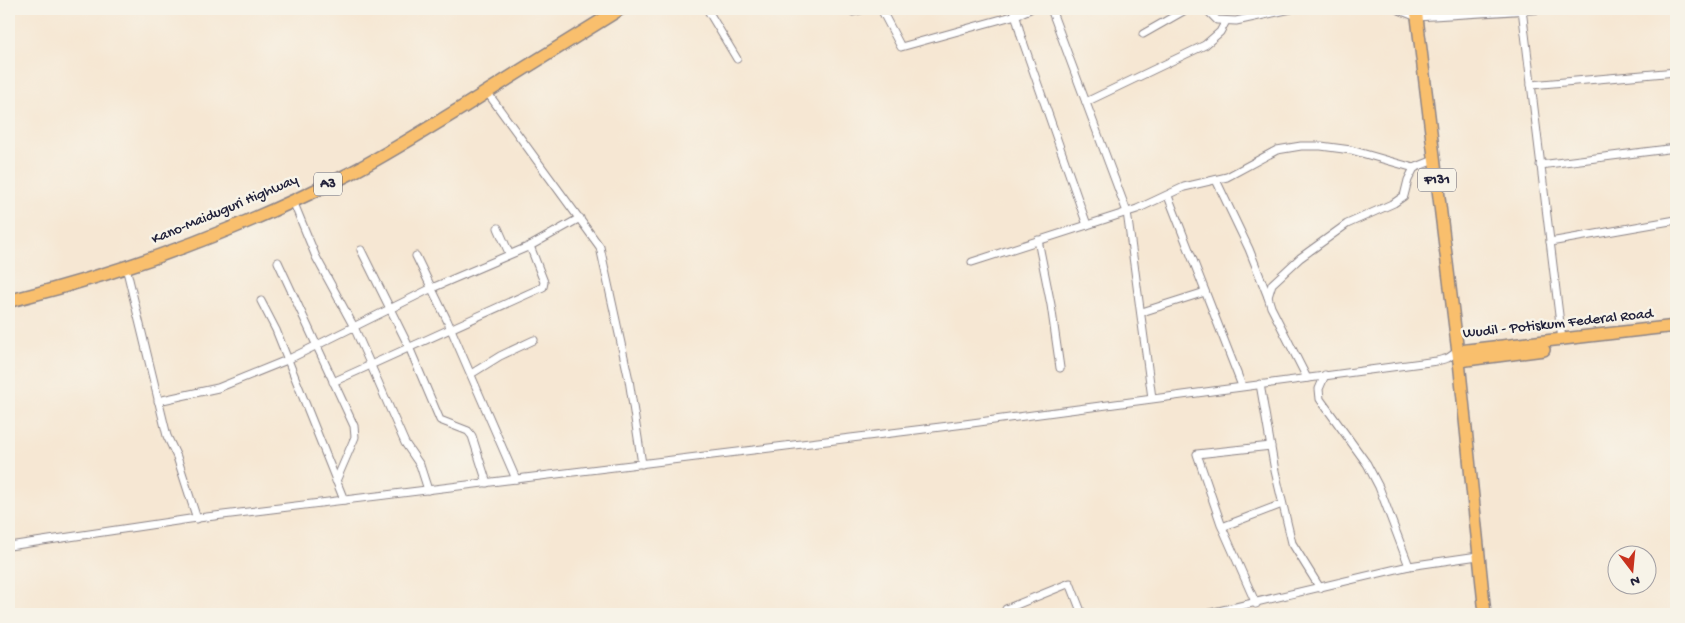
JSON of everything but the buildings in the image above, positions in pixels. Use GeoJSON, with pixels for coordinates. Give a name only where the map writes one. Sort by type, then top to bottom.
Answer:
{"type":"FeatureCollection","features":[{"type":"Feature","properties":{"kind":"highway","name":"Kano-Maiduguri Highway"},"geometry":{"type":"LineString","coordinates":[[9,301],[126,267],[196,242],[293,201],[397,147],[620,9]]}},
{"type":"Feature","properties":{"kind":"main road","name":"Wudil - Potiskum Federal Road"},"geometry":{"type":"LineString","coordinates":[[1417,13],[1458,356]]}},
{"type":"Feature","properties":{"kind":"main road","name":"Wudil - Potiskum Federal Road"},"geometry":{"type":"LineString","coordinates":[[1458,356],[1562,340],[1676,326]]}},
{"type":"Feature","properties":{"kind":"main road","name":"Wudil - Potiskum Federal Road"},"geometry":{"type":"LineString","coordinates":[[1458,356],[1676,333]]}},
{"type":"Feature","properties":{"kind":"main road"},"geometry":{"type":"LineString","coordinates":[[1458,356],[1485,614]]}},
{"type":"Feature","properties":{"kind":"street"},"geometry":{"type":"LineString","coordinates":[[707,9],[737,59]]}},
{"type":"Feature","properties":{"kind":"street"},"geometry":{"type":"LineString","coordinates":[[853,12],[865,9]]}},
{"type":"Feature","properties":{"kind":"street"},"geometry":{"type":"LineString","coordinates":[[881,9],[901,47],[1030,9]]}},
{"type":"Feature","properties":{"kind":"street"},"geometry":{"type":"LineString","coordinates":[[1051,9],[1127,212],[1142,312],[1152,398]]}},
{"type":"Feature","properties":{"kind":"street"},"geometry":{"type":"LineString","coordinates":[[1142,34],[1187,9]]}},
{"type":"Feature","properties":{"kind":"street"},"geometry":{"type":"LineString","coordinates":[[1206,9],[1218,20],[1226,21],[1236,21],[1290,9]]}},
{"type":"Feature","properties":{"kind":"street"},"geometry":{"type":"LineString","coordinates":[[1397,9],[1417,13],[1546,9]]}},
{"type":"Feature","properties":{"kind":"street"},"geometry":{"type":"LineString","coordinates":[[1522,10],[1562,340]]}},
{"type":"Feature","properties":{"kind":"street"},"geometry":{"type":"LineString","coordinates":[[1015,12],[1020,36],[1088,225]]}},
{"type":"Feature","properties":{"kind":"street"},"geometry":{"type":"LineString","coordinates":[[1086,102],[1205,45],[1220,32],[1226,21]]}},
{"type":"Feature","properties":{"kind":"street"},"geometry":{"type":"LineString","coordinates":[[1531,85],[1676,72]]}},
{"type":"Feature","properties":{"kind":"street"},"geometry":{"type":"LineString","coordinates":[[487,92],[600,247],[630,380],[642,464]]}},
{"type":"Feature","properties":{"kind":"street"},"geometry":{"type":"LineString","coordinates":[[972,262],[1127,212],[1168,196],[1184,187],[1216,180],[1238,171],[1250,162],[1277,150],[1301,146],[1321,146],[1351,150],[1414,168],[1434,160]]}},
{"type":"Feature","properties":{"kind":"street"},"geometry":{"type":"LineString","coordinates":[[1540,165],[1676,148]]}},
{"type":"Feature","properties":{"kind":"street"},"geometry":{"type":"LineString","coordinates":[[1268,297],[1272,284],[1300,258],[1347,224],[1404,196],[1408,180],[1414,168]]}},
{"type":"Feature","properties":{"kind":"street"},"geometry":{"type":"LineString","coordinates":[[1216,180],[1249,249],[1268,297],[1307,378]]}},
{"type":"Feature","properties":{"kind":"street"},"geometry":{"type":"LineString","coordinates":[[1168,196],[1242,386]]}},
{"type":"Feature","properties":{"kind":"street"},"geometry":{"type":"LineString","coordinates":[[293,201],[316,257],[354,327],[405,443],[420,465],[428,490]]}},
{"type":"Feature","properties":{"kind":"street"},"geometry":{"type":"LineString","coordinates":[[158,401],[218,388],[287,360],[432,288],[473,272],[509,253],[530,246],[580,218]]}},
{"type":"Feature","properties":{"kind":"street"},"geometry":{"type":"LineString","coordinates":[[1550,242],[1676,220]]}},
{"type":"Feature","properties":{"kind":"street"},"geometry":{"type":"LineString","coordinates":[[498,228],[509,253]]}},
{"type":"Feature","properties":{"kind":"street"},"geometry":{"type":"LineString","coordinates":[[1038,240],[1060,368]]}},
{"type":"Feature","properties":{"kind":"street"},"geometry":{"type":"LineString","coordinates":[[333,382],[543,287],[544,282],[530,246]]}},
{"type":"Feature","properties":{"kind":"street"},"geometry":{"type":"LineString","coordinates":[[361,250],[391,308],[440,420],[468,431],[472,436],[487,483]]}},
{"type":"Feature","properties":{"kind":"street"},"geometry":{"type":"LineString","coordinates":[[416,256],[471,374],[516,479]]}},
{"type":"Feature","properties":{"kind":"street"},"geometry":{"type":"LineString","coordinates":[[278,262],[355,432],[346,461],[336,481]]}},
{"type":"Feature","properties":{"kind":"street"},"geometry":{"type":"LineString","coordinates":[[126,267],[167,436],[177,457],[197,519]]}},
{"type":"Feature","properties":{"kind":"street"},"geometry":{"type":"LineString","coordinates":[[1142,312],[1205,292]]}},
{"type":"Feature","properties":{"kind":"street"},"geometry":{"type":"LineString","coordinates":[[261,301],[344,500]]}},
{"type":"Feature","properties":{"kind":"street"},"geometry":{"type":"LineString","coordinates":[[471,374],[500,356],[534,340]]}},
{"type":"Feature","properties":{"kind":"street"},"geometry":{"type":"LineString","coordinates":[[9,546],[197,519],[642,464],[1437,361],[1458,356]]}},
{"type":"Feature","properties":{"kind":"street"},"geometry":{"type":"LineString","coordinates":[[1325,375],[1319,389],[1320,399],[1367,464],[1409,566]]}},
{"type":"Feature","properties":{"kind":"street"},"geometry":{"type":"LineString","coordinates":[[1260,384],[1282,504],[1292,543],[1320,588]]}},
{"type":"Feature","properties":{"kind":"street"},"geometry":{"type":"LineString","coordinates":[[1256,604],[1222,527],[1197,454],[1271,446]]}},
{"type":"Feature","properties":{"kind":"street"},"geometry":{"type":"LineString","coordinates":[[1222,527],[1282,504]]}},
{"type":"Feature","properties":{"kind":"street"},"geometry":{"type":"LineString","coordinates":[[1206,614],[1256,604],[1409,566],[1478,556]]}},
{"type":"Feature","properties":{"kind":"street"},"geometry":{"type":"LineString","coordinates":[[1006,608],[1070,584],[1082,614]]}}]}
